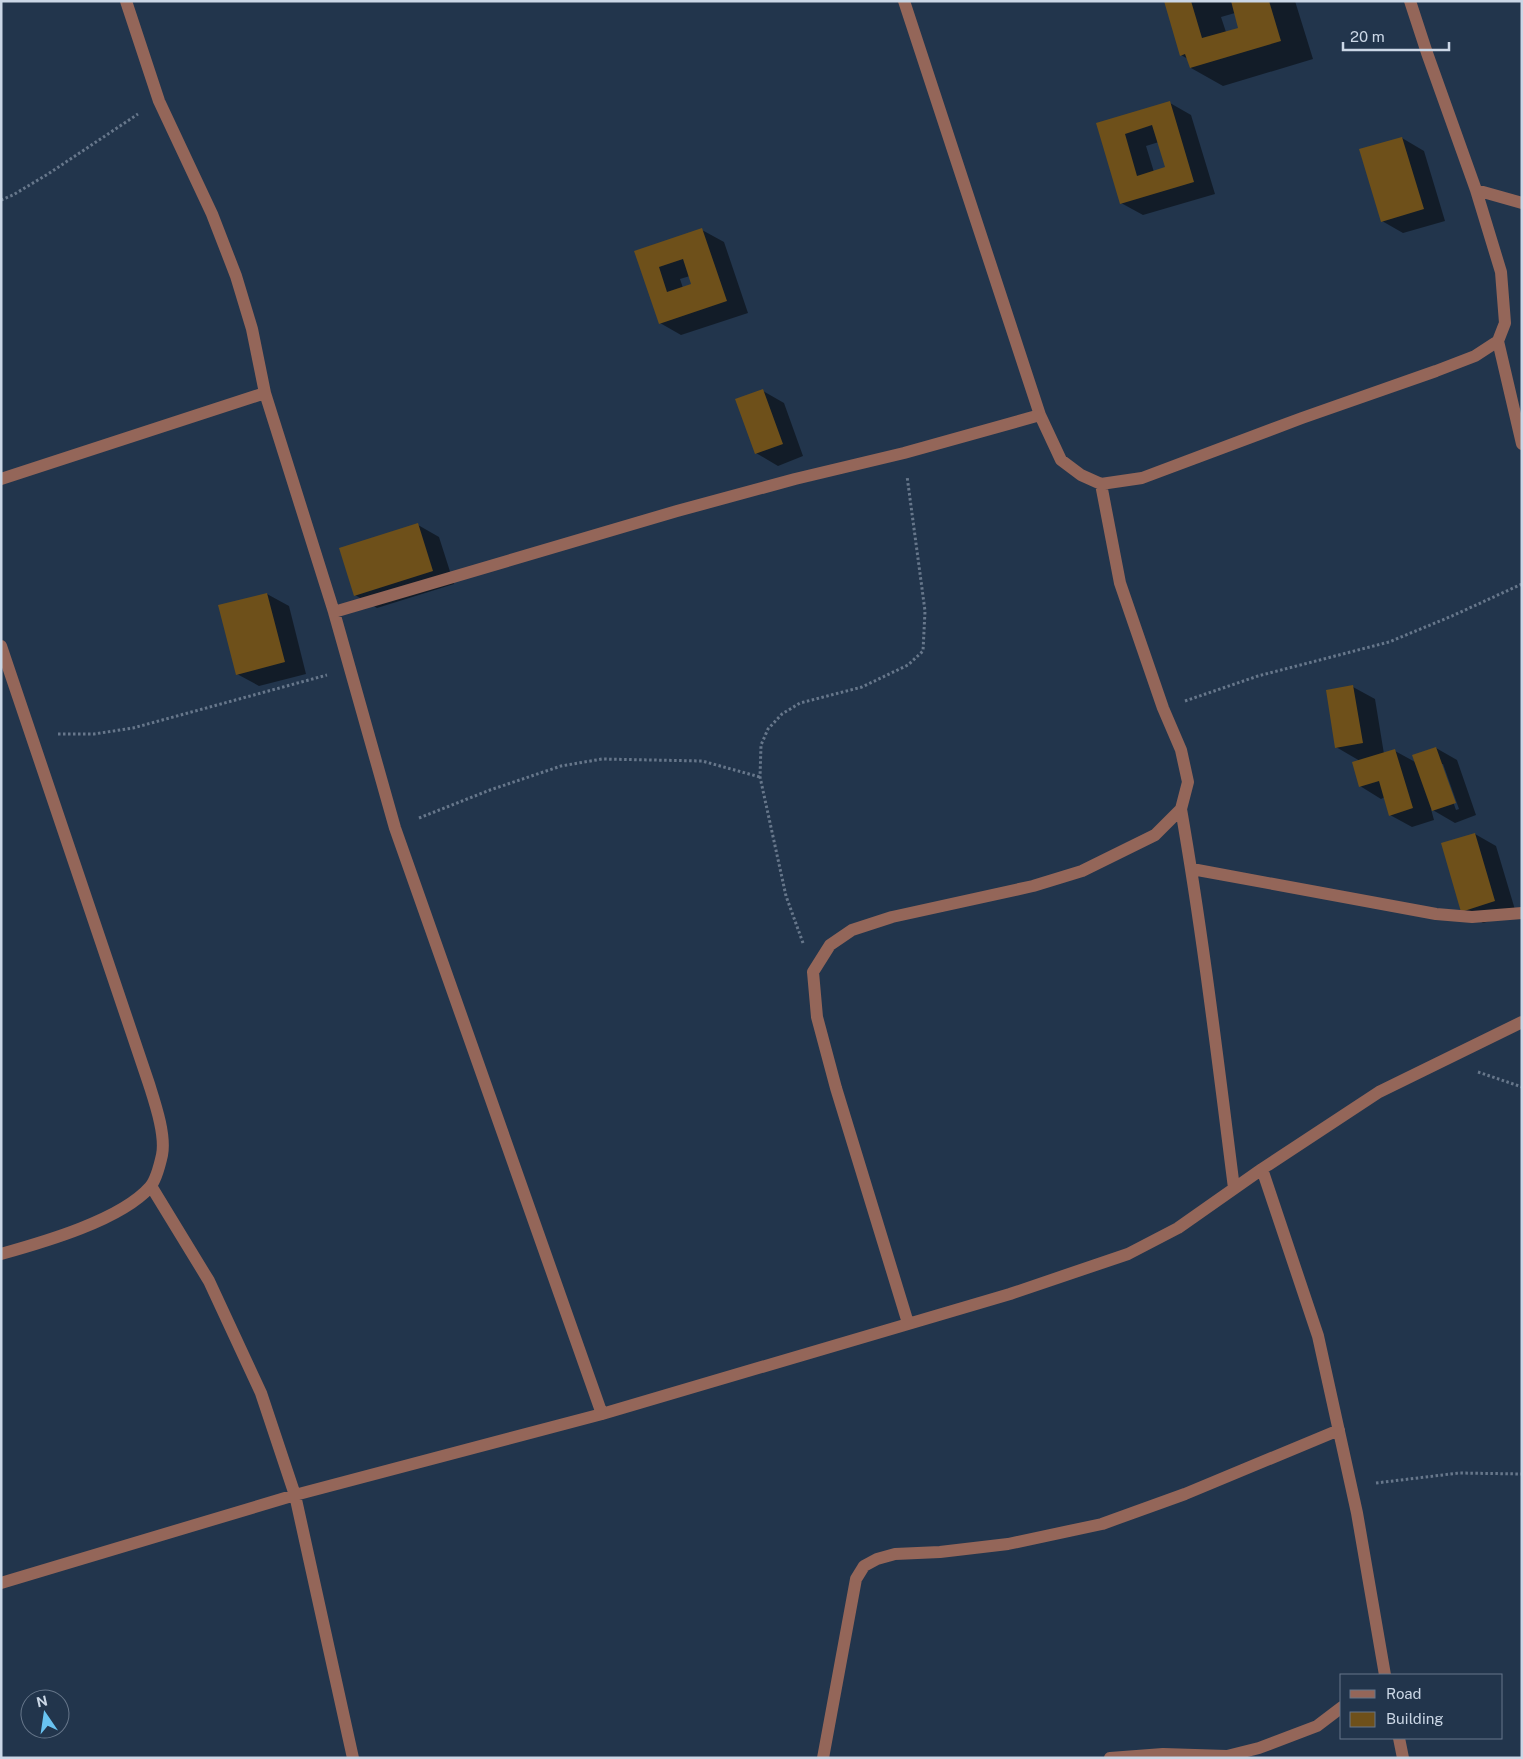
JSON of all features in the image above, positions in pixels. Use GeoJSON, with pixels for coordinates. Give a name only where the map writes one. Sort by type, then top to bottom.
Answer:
{"type":"FeatureCollection","features":[{"type":"Feature","properties":{"kind":"street"},"geometry":{"type":"LineString","coordinates":[[126,1],[159,101],[212,214],[236,276],[252,329],[264,394],[334,612],[395,828],[602,1414]]}},
{"type":"Feature","properties":{"kind":"street"},"geometry":{"type":"LineString","coordinates":[[904,1],[1040,415],[1061,460],[1080,475],[1101,484],[1142,478],[1475,356],[1498,341]]}},
{"type":"Feature","properties":{"kind":"street"},"geometry":{"type":"LineString","coordinates":[[1410,1],[1476,190],[1501,272],[1505,323],[1498,341],[1522,444]]}},
{"type":"Feature","properties":{"kind":"street"},"geometry":{"type":"LineString","coordinates":[[1476,190],[1522,203]]}},
{"type":"Feature","properties":{"kind":"street"},"geometry":{"type":"LineString","coordinates":[[1,479],[264,394]]}},
{"type":"Feature","properties":{"kind":"street"},"geometry":{"type":"LineString","coordinates":[[334,612],[677,511],[795,479],[904,454],[1040,415]]}},
{"type":"Feature","properties":{"kind":"street"},"geometry":{"type":"LineString","coordinates":[[1101,484],[1120,583],[1163,708],[1181,750],[1188,782],[1181,809],[1192,869],[1234,1188]]}},
{"type":"Feature","properties":{"kind":"street"},"geometry":{"type":"LineString","coordinates":[[1,646],[125,1008],[161,1124],[162,1153],[151,1186],[131,1204],[106,1218],[32,1245],[1,1254]]}},
{"type":"Feature","properties":{"kind":"street"},"geometry":{"type":"LineString","coordinates":[[908,1322],[836,1088],[817,1017],[813,972],[830,945],[852,930],[892,917],[1033,886],[1082,871],[1155,835],[1181,809]]}},
{"type":"Feature","properties":{"kind":"street"},"geometry":{"type":"LineString","coordinates":[[1192,869],[1436,914],[1472,917],[1522,913]]}},
{"type":"Feature","properties":{"kind":"street"},"geometry":{"type":"LineString","coordinates":[[1,1583],[295,1495],[602,1414],[908,1322],[1010,1294],[1128,1254],[1178,1228],[1262,1169],[1379,1092],[1522,1022]]}},
{"type":"Feature","properties":{"kind":"street"},"geometry":{"type":"LineString","coordinates":[[1262,1169],[1318,1336],[1351,1486],[1384,1674]]}},
{"type":"Feature","properties":{"kind":"street"},"geometry":{"type":"LineString","coordinates":[[151,1186],[209,1281],[262,1393],[295,1495],[353,1758]]}},
{"type":"Feature","properties":{"kind":"street"},"geometry":{"type":"LineString","coordinates":[[823,1758],[856,1579],[864,1566],[877,1559],[895,1554],[940,1552],[1008,1544],[1102,1524],[1185,1494],[1339,1430]]}},
{"type":"Feature","properties":{"kind":"street"},"geometry":{"type":"LineString","coordinates":[[1110,1758],[1162,1754],[1227,1756],[1259,1748],[1317,1726],[1340,1709]]}},
{"type":"Feature","properties":{"kind":"street"},"geometry":{"type":"LineString","coordinates":[[1398,1739],[1403,1758]]}},
{"type":"Feature","properties":{"kind":"path"},"geometry":{"type":"LineString","coordinates":[[1,200],[48,174],[159,101]]}},
{"type":"Feature","properties":{"kind":"path"},"geometry":{"type":"LineString","coordinates":[[813,972],[786,896],[760,777],[760,744],[768,729],[782,714],[800,703],[862,687],[908,665],[923,651],[925,611],[904,454]]}},
{"type":"Feature","properties":{"kind":"path"},"geometry":{"type":"LineString","coordinates":[[1163,708],[1258,676],[1389,642],[1522,584]]}},
{"type":"Feature","properties":{"kind":"path"},"geometry":{"type":"LineString","coordinates":[[30,733],[94,734],[133,728],[350,668]]}},
{"type":"Feature","properties":{"kind":"path"},"geometry":{"type":"LineString","coordinates":[[395,828],[490,790],[561,766],[602,759],[702,760],[760,777]]}},
{"type":"Feature","properties":{"kind":"path"},"geometry":{"type":"LineString","coordinates":[[1445,1060],[1522,1087]]}},
{"type":"Feature","properties":{"kind":"path"},"geometry":{"type":"LineString","coordinates":[[1351,1486],[1459,1473],[1522,1474]]}},
{"type":"Feature","properties":{"kind":"building"},"geometry":{"type":"Polygon","coordinates":[[[1164,1],[1191,1],[1202,38],[1238,28],[1231,1],[1269,1],[1281,41],[1190,68],[1185,54],[1180,56],[1164,1]]]}},
{"type":"Feature","properties":{"kind":"building"},"geometry":{"type":"Polygon","coordinates":[[[1170,101],[1194,182],[1120,204],[1096,123],[1170,101]],[[1152,125],[1125,134],[1137,176],[1165,167],[1152,125]]]}},
{"type":"Feature","properties":{"kind":"building"},"geometry":{"type":"Polygon","coordinates":[[[1402,137],[1424,209],[1381,222],[1359,149],[1402,137]]]}},
{"type":"Feature","properties":{"kind":"building"},"geometry":{"type":"Polygon","coordinates":[[[702,228],[727,301],[659,324],[634,251],[702,228]],[[683,259],[659,267],[667,292],[691,284],[683,259]]]}},
{"type":"Feature","properties":{"kind":"building"},"geometry":{"type":"Polygon","coordinates":[[[763,389],[783,444],[755,454],[735,399],[763,389]]]}},
{"type":"Feature","properties":{"kind":"building"},"geometry":{"type":"Polygon","coordinates":[[[418,523],[433,571],[354,596],[339,548],[418,523]]]}},
{"type":"Feature","properties":{"kind":"building"},"geometry":{"type":"Polygon","coordinates":[[[267,593],[285,662],[236,675],[218,605],[267,593]]]}},
{"type":"Feature","properties":{"kind":"building"},"geometry":{"type":"Polygon","coordinates":[[[1353,685],[1363,743],[1335,748],[1326,690],[1353,685]]]}},
{"type":"Feature","properties":{"kind":"building"},"geometry":{"type":"Polygon","coordinates":[[[1436,747],[1456,803],[1432,811],[1412,755],[1436,747]]]}},
{"type":"Feature","properties":{"kind":"building"},"geometry":{"type":"Polygon","coordinates":[[[1395,749],[1413,808],[1389,816],[1379,781],[1359,787],[1352,762],[1395,749]]]}},
{"type":"Feature","properties":{"kind":"building"},"geometry":{"type":"Polygon","coordinates":[[[1475,833],[1495,901],[1461,912],[1441,843],[1475,833]]]}}]}
